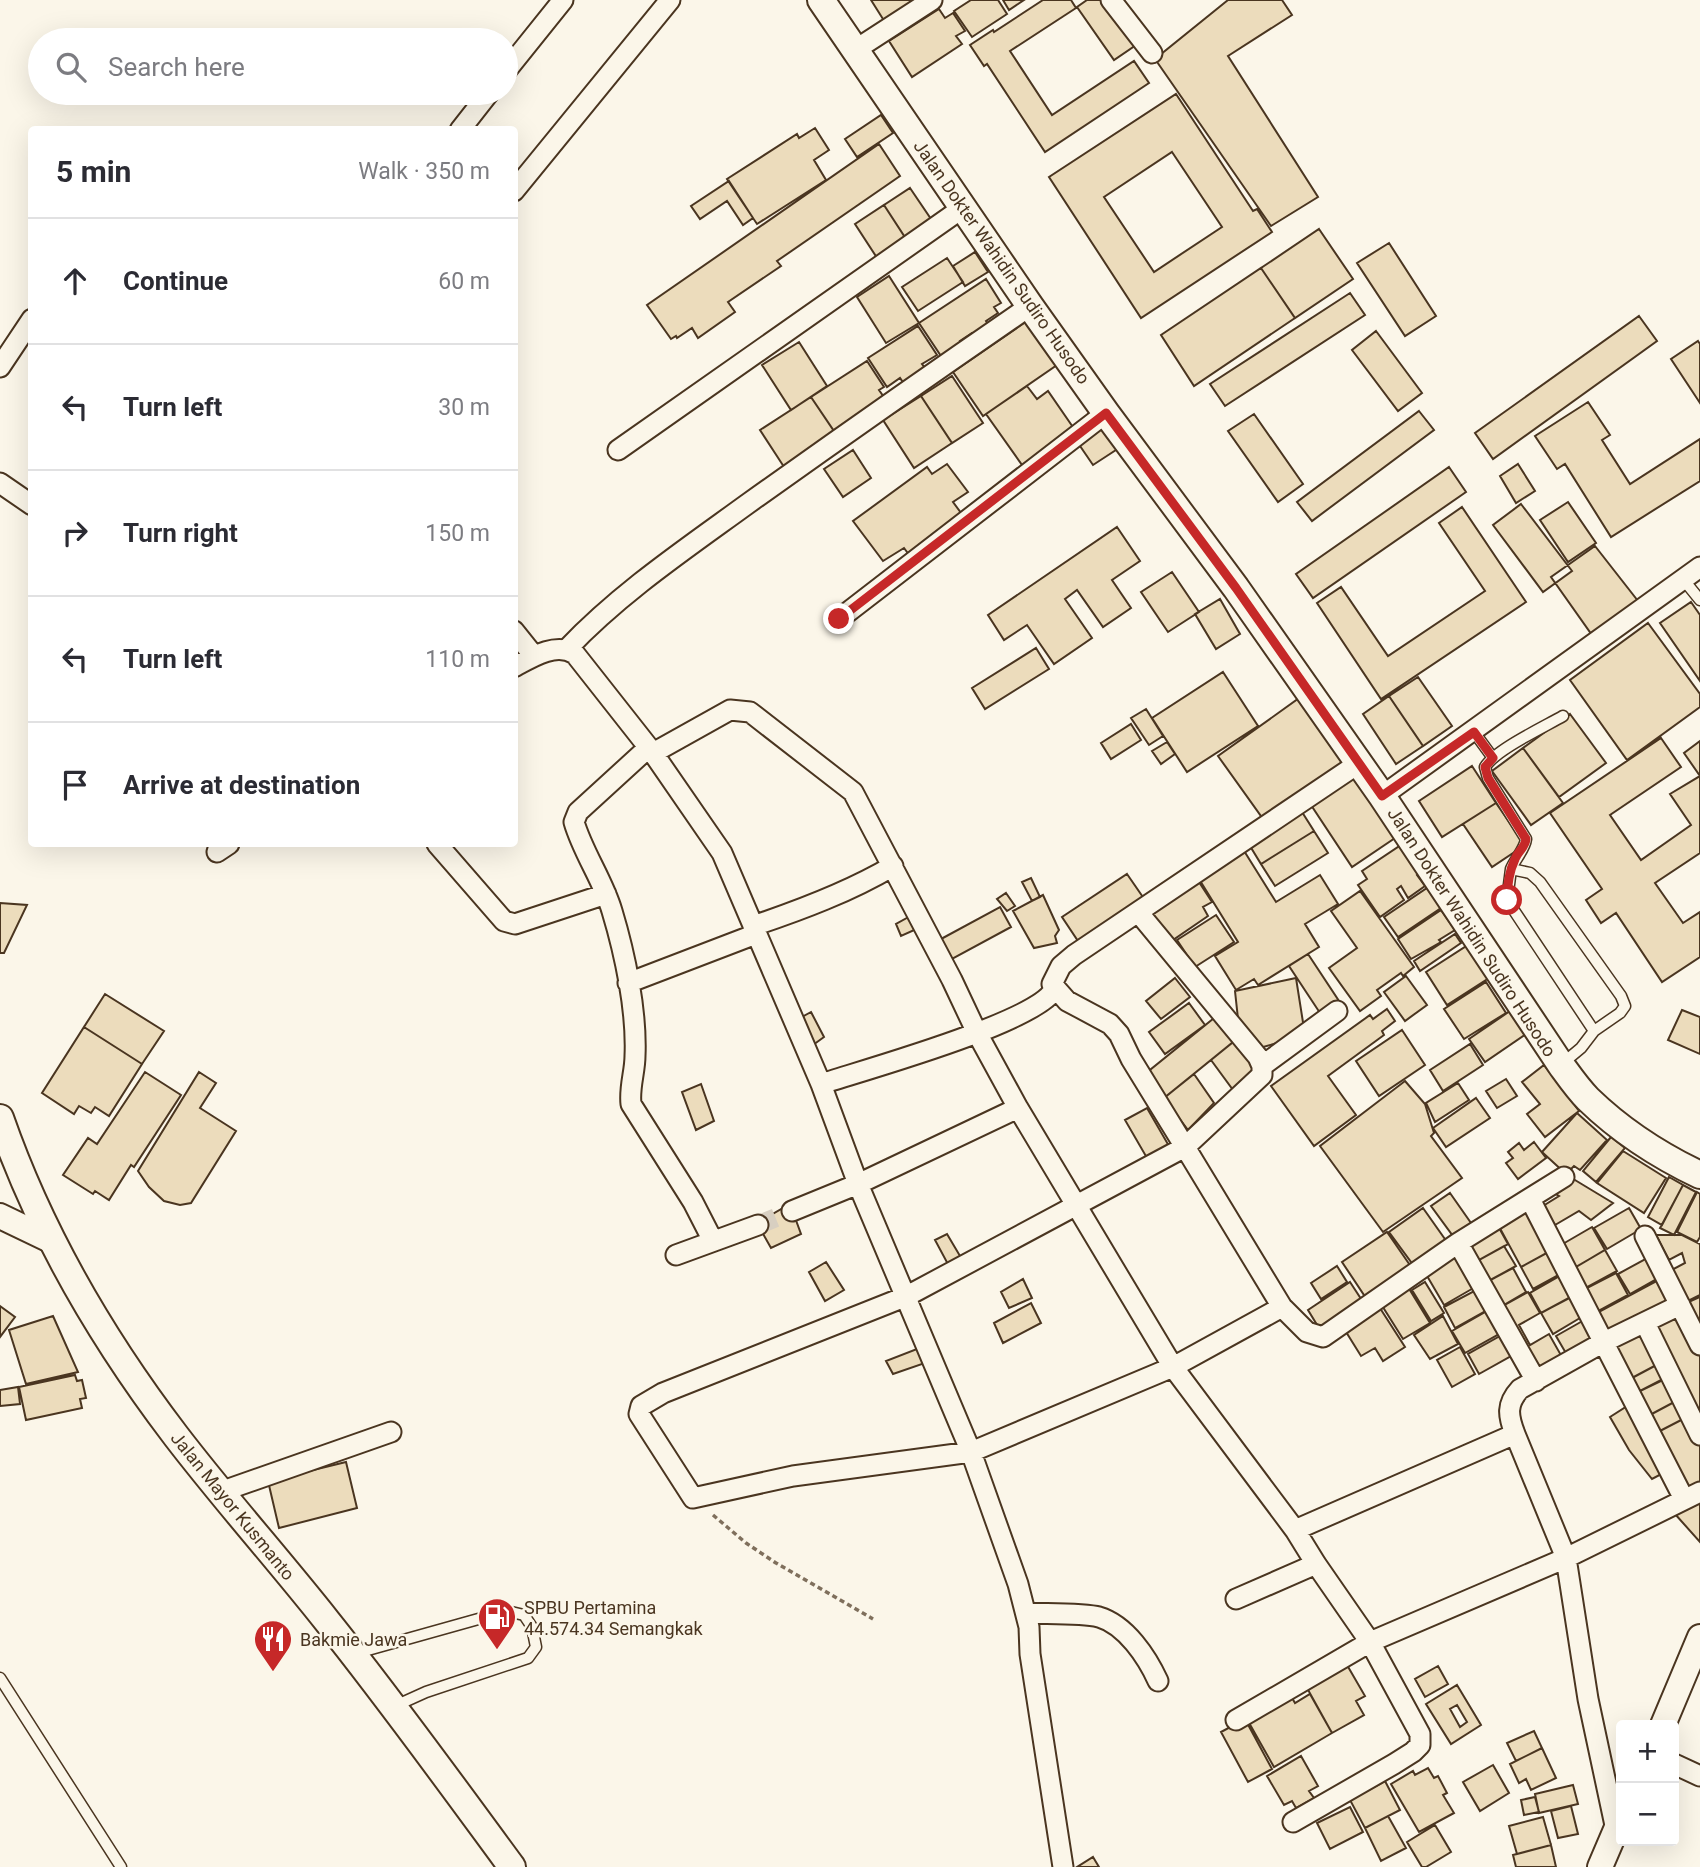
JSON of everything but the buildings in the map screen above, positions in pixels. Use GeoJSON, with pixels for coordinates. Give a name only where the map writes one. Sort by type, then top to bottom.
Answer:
{"type":"FeatureCollection","features":[{"type":"Feature","properties":{"kind":"main road","name":"Jalan Dokter Wahidin Sudiro Husodo"},"geometry":{"type":"LineString","coordinates":[[821,0],[1030,306],[1236,588],[1382,796],[1561,1065],[1586,1097],[1605,1114],[1636,1137],[1700,1175]]}},
{"type":"Feature","properties":{"kind":"main road","name":"Jalan Mayor Kusmanto"},"geometry":{"type":"LineString","coordinates":[[0,1118],[29,1196],[80,1294],[118,1354],[175,1435],[395,1706],[512,1867]]}},
{"type":"Feature","properties":{"kind":"street"},"geometry":{"type":"LineString","coordinates":[[518,56],[563,0]]}},
{"type":"Feature","properties":{"kind":"street"},"geometry":{"type":"LineString","coordinates":[[518,186],[670,0]]}},
{"type":"Feature","properties":{"kind":"street"},"geometry":{"type":"LineString","coordinates":[[855,50],[932,0]]}},
{"type":"Feature","properties":{"kind":"street"},"geometry":{"type":"LineString","coordinates":[[1111,0],[1152,53]]}},
{"type":"Feature","properties":{"kind":"street"},"geometry":{"type":"LineString","coordinates":[[463,126],[480,105]]}},
{"type":"Feature","properties":{"kind":"street"},"geometry":{"type":"LineString","coordinates":[[618,450],[964,207]]}},
{"type":"Feature","properties":{"kind":"street"},"geometry":{"type":"LineString","coordinates":[[518,665],[534,656],[567,649],[592,622],[681,552],[874,412],[1030,306]]}},
{"type":"Feature","properties":{"kind":"street"},"geometry":{"type":"LineString","coordinates":[[0,367],[28,325]]}},
{"type":"Feature","properties":{"kind":"street"},"geometry":{"type":"LineString","coordinates":[[839,619],[1106,413]]}},
{"type":"Feature","properties":{"kind":"street"},"geometry":{"type":"LineString","coordinates":[[0,483],[28,502]]}},
{"type":"Feature","properties":{"kind":"street"},"geometry":{"type":"LineString","coordinates":[[1382,796],[1700,567]]}},
{"type":"Feature","properties":{"kind":"street"},"geometry":{"type":"LineString","coordinates":[[518,636],[534,656]]}},
{"type":"Feature","properties":{"kind":"street"},"geometry":{"type":"LineString","coordinates":[[567,649],[575,654],[651,751],[719,847],[821,1084],[858,1184],[971,1452],[1018,1584],[1027,1620],[1063,1867]]}},
{"type":"Feature","properties":{"kind":"street"},"geometry":{"type":"LineString","coordinates":[[713,1241],[693,1202],[631,1104],[629,1091],[635,1055],[628,983],[621,947],[606,894],[574,822],[578,812],[651,751],[730,710],[750,712],[853,792],[1018,1108],[1173,1367],[1295,1530],[1370,1642],[1420,1734],[1420,1745],[1413,1752],[1293,1822]]}},
{"type":"Feature","properties":{"kind":"street"},"geometry":{"type":"LineString","coordinates":[[821,1084],[977,1033],[1047,1000],[1054,990],[1052,984],[1061,966],[1359,763]]}},
{"type":"Feature","properties":{"kind":"street"},"geometry":{"type":"LineString","coordinates":[[440,847],[504,921],[515,924],[606,894]]}},
{"type":"Feature","properties":{"kind":"street"},"geometry":{"type":"LineString","coordinates":[[628,983],[868,881],[893,866]]}},
{"type":"Feature","properties":{"kind":"street"},"geometry":{"type":"LineString","coordinates":[[1138,912],[1258,1057],[1262,1075],[1185,1147],[1078,1206],[907,1296],[663,1393],[641,1406],[639,1414],[693,1498],[793,1476],[971,1452],[1173,1367],[1282,1307]]}},
{"type":"Feature","properties":{"kind":"street"},"geometry":{"type":"LineString","coordinates":[[1052,984],[1067,1001],[1110,1024],[1119,1034],[1130,1059],[1282,1307],[1307,1332],[1323,1336],[1458,1244],[1564,1177]]}},
{"type":"Feature","properties":{"kind":"street"},"geometry":{"type":"LineString","coordinates":[[1262,1066],[1337,1011]]}},
{"type":"Feature","properties":{"kind":"street"},"geometry":{"type":"LineString","coordinates":[[792,1211],[858,1184],[1018,1108]]}},
{"type":"Feature","properties":{"kind":"street"},"geometry":{"type":"LineString","coordinates":[[1236,1720],[1370,1642],[1566,1559],[1692,1496],[1602,1343],[1530,1199]]}},
{"type":"Feature","properties":{"kind":"street"},"geometry":{"type":"LineString","coordinates":[[1,1218],[52,1241]]}},
{"type":"Feature","properties":{"kind":"street"},"geometry":{"type":"LineString","coordinates":[[676,1255],[758,1225]]}},
{"type":"Feature","properties":{"kind":"street"},"geometry":{"type":"LineString","coordinates":[[1645,1236],[1700,1345]]}},
{"type":"Feature","properties":{"kind":"street"},"geometry":{"type":"LineString","coordinates":[[1458,1244],[1536,1381]]}},
{"type":"Feature","properties":{"kind":"street"},"geometry":{"type":"LineString","coordinates":[[1616,1816],[1588,1699],[1566,1559],[1510,1420],[1511,1398],[1520,1389],[1602,1343],[1680,1305]]}},
{"type":"Feature","properties":{"kind":"street"},"geometry":{"type":"LineString","coordinates":[[1645,1324],[1700,1435]]}},
{"type":"Feature","properties":{"kind":"street"},"geometry":{"type":"LineString","coordinates":[[220,1492],[391,1432]]}},
{"type":"Feature","properties":{"kind":"street"},"geometry":{"type":"LineString","coordinates":[[1295,1530],[1515,1434]]}},
{"type":"Feature","properties":{"kind":"street"},"geometry":{"type":"LineString","coordinates":[[1236,1599],[1316,1564]]}},
{"type":"Feature","properties":{"kind":"street"},"geometry":{"type":"LineString","coordinates":[[1027,1620],[1098,1617],[1112,1624],[1137,1646],[1150,1663],[1158,1681]]}},
{"type":"Feature","properties":{"kind":"street"},"geometry":{"type":"LineString","coordinates":[[1665,1720],[1700,1637]]}},
{"type":"Feature","properties":{"kind":"street"},"geometry":{"type":"LineString","coordinates":[[1679,1766],[1700,1776]]}},
{"type":"Feature","properties":{"kind":"street"},"geometry":{"type":"LineString","coordinates":[[1600,1867],[1616,1829]]}},
{"type":"Feature","properties":{"kind":"lane"},"geometry":{"type":"LineString","coordinates":[[1683,579],[1700,600]]}},
{"type":"Feature","properties":{"kind":"lane"},"geometry":{"type":"LineString","coordinates":[[1563,716],[1493,758],[1488,762],[1485,772],[1526,839],[1511,869],[1507,900],[1594,1031]]}},
{"type":"Feature","properties":{"kind":"lane"},"geometry":{"type":"LineString","coordinates":[[1474,732],[1493,758]]}},
{"type":"Feature","properties":{"kind":"lane"},"geometry":{"type":"LineString","coordinates":[[1511,869],[1530,873],[1540,882],[1621,996],[1625,1006],[1620,1013],[1594,1031],[1581,1048],[1561,1065]]}},
{"type":"Feature","properties":{"kind":"lane"},"geometry":{"type":"LineString","coordinates":[[353,1654],[507,1611],[524,1615],[532,1626],[536,1647],[528,1658],[426,1692],[395,1706]]}},
{"type":"Feature","properties":{"kind":"lane"},"geometry":{"type":"LineString","coordinates":[[0,1678],[121,1867]]}},
{"type":"Feature","properties":{"kind":"path"},"geometry":{"type":"LineString","coordinates":[[693,1498],[746,1543],[873,1619]]}},
{"type":"Feature","properties":{"kind":"tunnel"},"geometry":{"type":"LineString","coordinates":[[758,1225],[792,1211]]}},
{"type":"Feature","properties":{"kind":"place","name":"SPBU Pertamina 44.574.34 Semangkak"},"geometry":{"type":"Point","coordinates":[497,1651]}},
{"type":"Feature","properties":{"kind":"place","name":"Bakmie Jawa"},"geometry":{"type":"Point","coordinates":[273,1673]}},
{"type":"Feature","properties":{"kind":"route"},"geometry":{"type":"LineString","coordinates":[[839,619],[1106,413],[1236,588],[1382,796],[1474,732],[1493,758],[1485,767],[1485,772],[1526,839],[1511,869],[1507,900]]}}]}
